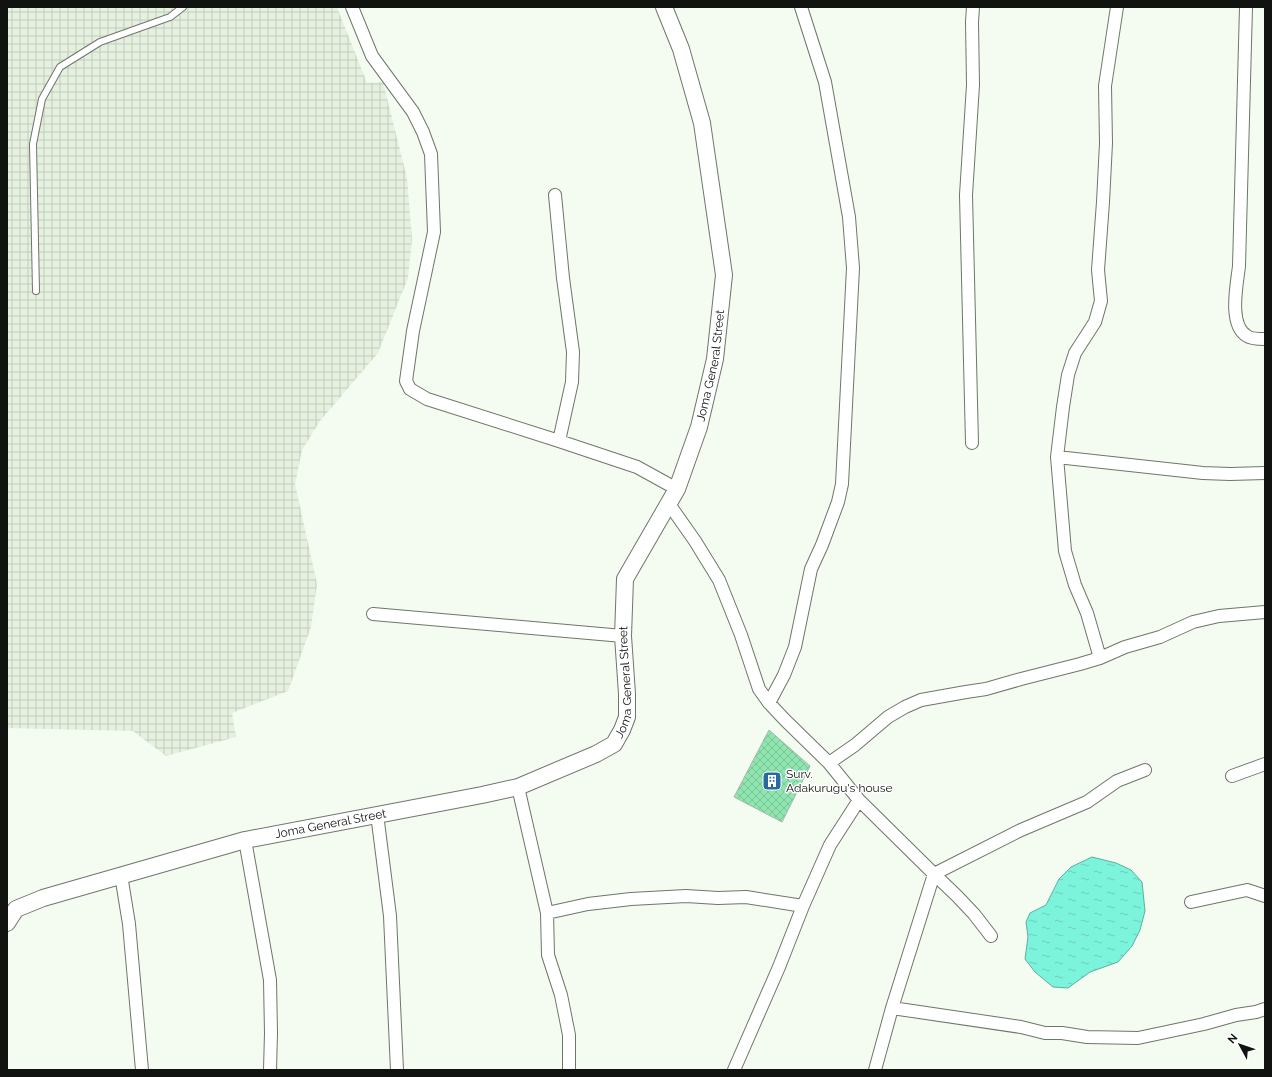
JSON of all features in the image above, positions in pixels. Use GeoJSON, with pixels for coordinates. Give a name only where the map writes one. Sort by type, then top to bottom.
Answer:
{"type":"FeatureCollection","features":[{"type":"Feature","properties":{"kind":"street"},"geometry":{"type":"LineString","coordinates":[[352,7],[372,56],[414,112],[431,154],[434,232],[413,331],[406,381],[410,389],[427,399],[637,467],[677,489]]}},
{"type":"Feature","properties":{"kind":"street","name":"Joma General Street"},"geometry":{"type":"LineString","coordinates":[[7,923],[12,907],[245,840],[518,787],[596,754],[614,744],[627,717],[623,636],[625,579],[677,489],[699,427],[715,359],[724,275],[702,123],[682,49],[664,7]]}},
{"type":"Feature","properties":{"kind":"street"},"geometry":{"type":"LineString","coordinates":[[769,703],[784,675],[795,647],[800,629],[802,610],[811,569],[822,545],[838,502],[842,484],[853,268],[849,217],[825,82],[801,7]]}},
{"type":"Feature","properties":{"kind":"street"},"geometry":{"type":"LineString","coordinates":[[972,443],[966,194],[973,84],[973,7]]}},
{"type":"Feature","properties":{"kind":"street"},"geometry":{"type":"LineString","coordinates":[[1100,658],[1087,613],[1075,585],[1065,551],[1057,457],[1068,375],[1075,353],[1095,322],[1101,301],[1098,270],[1106,143],[1105,86],[1117,7]]}},
{"type":"Feature","properties":{"kind":"street"},"geometry":{"type":"LineString","coordinates":[[1246,7],[1239,258],[1235,308],[1236,320],[1239,329],[1248,337],[1265,339]]}},
{"type":"Feature","properties":{"kind":"street"},"geometry":{"type":"LineString","coordinates":[[555,195],[563,278],[573,352],[572,382],[559,441]]}},
{"type":"Feature","properties":{"kind":"street"},"geometry":{"type":"LineString","coordinates":[[1057,457],[1203,473],[1265,473]]}},
{"type":"Feature","properties":{"kind":"street"},"geometry":{"type":"LineString","coordinates":[[669,504],[695,541],[719,580],[741,635],[760,689],[769,703],[829,763],[859,800],[957,896],[974,914],[991,936]]}},
{"type":"Feature","properties":{"kind":"street"},"geometry":{"type":"LineString","coordinates":[[829,763],[855,745],[888,717],[921,700],[986,690],[1100,658],[1124,647],[1160,637],[1193,622],[1219,616],[1265,612]]}},
{"type":"Feature","properties":{"kind":"street"},"geometry":{"type":"LineString","coordinates":[[373,614],[623,636]]}},
{"type":"Feature","properties":{"kind":"street"},"geometry":{"type":"LineString","coordinates":[[1232,776],[1265,764]]}},
{"type":"Feature","properties":{"kind":"street"},"geometry":{"type":"LineString","coordinates":[[875,1070],[892,1008],[934,874],[1021,830],[1087,802],[1117,782],[1145,770]]}},
{"type":"Feature","properties":{"kind":"street"},"geometry":{"type":"LineString","coordinates":[[518,787],[548,913],[548,955],[561,995],[569,1035],[569,1070]]}},
{"type":"Feature","properties":{"kind":"street"},"geometry":{"type":"LineString","coordinates":[[734,1070],[830,845],[859,800]]}},
{"type":"Feature","properties":{"kind":"street"},"geometry":{"type":"LineString","coordinates":[[377,814],[390,916],[397,1070]]}},
{"type":"Feature","properties":{"kind":"street"},"geometry":{"type":"LineString","coordinates":[[245,840],[270,980],[270,1070]]}},
{"type":"Feature","properties":{"kind":"street"},"geometry":{"type":"LineString","coordinates":[[120,875],[130,924],[142,1070]]}},
{"type":"Feature","properties":{"kind":"street"},"geometry":{"type":"LineString","coordinates":[[1191,902],[1247,890],[1265,896]]}},
{"type":"Feature","properties":{"kind":"street"},"geometry":{"type":"LineString","coordinates":[[548,913],[588,904],[631,899],[686,896],[718,898],[746,897],[803,906]]}},
{"type":"Feature","properties":{"kind":"street"},"geometry":{"type":"LineString","coordinates":[[892,1008],[1021,1027],[1045,1033],[1062,1033],[1087,1037],[1138,1038],[1204,1024],[1236,1014],[1256,1012],[1265,1009]]}},
{"type":"Feature","properties":{"kind":"lane"},"geometry":{"type":"LineString","coordinates":[[36,291],[33,144],[42,99],[60,67],[100,42],[170,17],[183,7]]}},
{"type":"Feature","properties":{"kind":"shaded area"},"geometry":{"type":"Polygon","coordinates":[[[7,7],[337,7],[367,83],[383,82],[407,178],[412,239],[408,278],[378,353],[320,421],[302,450],[295,484],[317,584],[311,627],[288,691],[232,713],[236,737],[166,756],[133,731],[7,728],[7,7]]]}},
{"type":"Feature","properties":{"kind":"water"},"geometry":{"type":"Polygon","coordinates":[[[1092,857],[1116,863],[1131,870],[1142,882],[1145,911],[1140,930],[1132,946],[1118,962],[1090,972],[1068,988],[1053,987],[1035,972],[1025,959],[1028,937],[1026,922],[1030,913],[1046,905],[1059,879],[1071,867],[1092,857]]]}},
{"type":"Feature","properties":{"kind":"building","name":"Surv. Adakurugu's house"},"geometry":{"type":"Polygon","coordinates":[[[769,730],[810,766],[782,822],[734,797],[769,730]]]}},
{"type":"Feature","properties":{"kind":"place","name":"Surv. Adakurugu's house"},"geometry":{"type":"Point","coordinates":[772,781]}}]}
